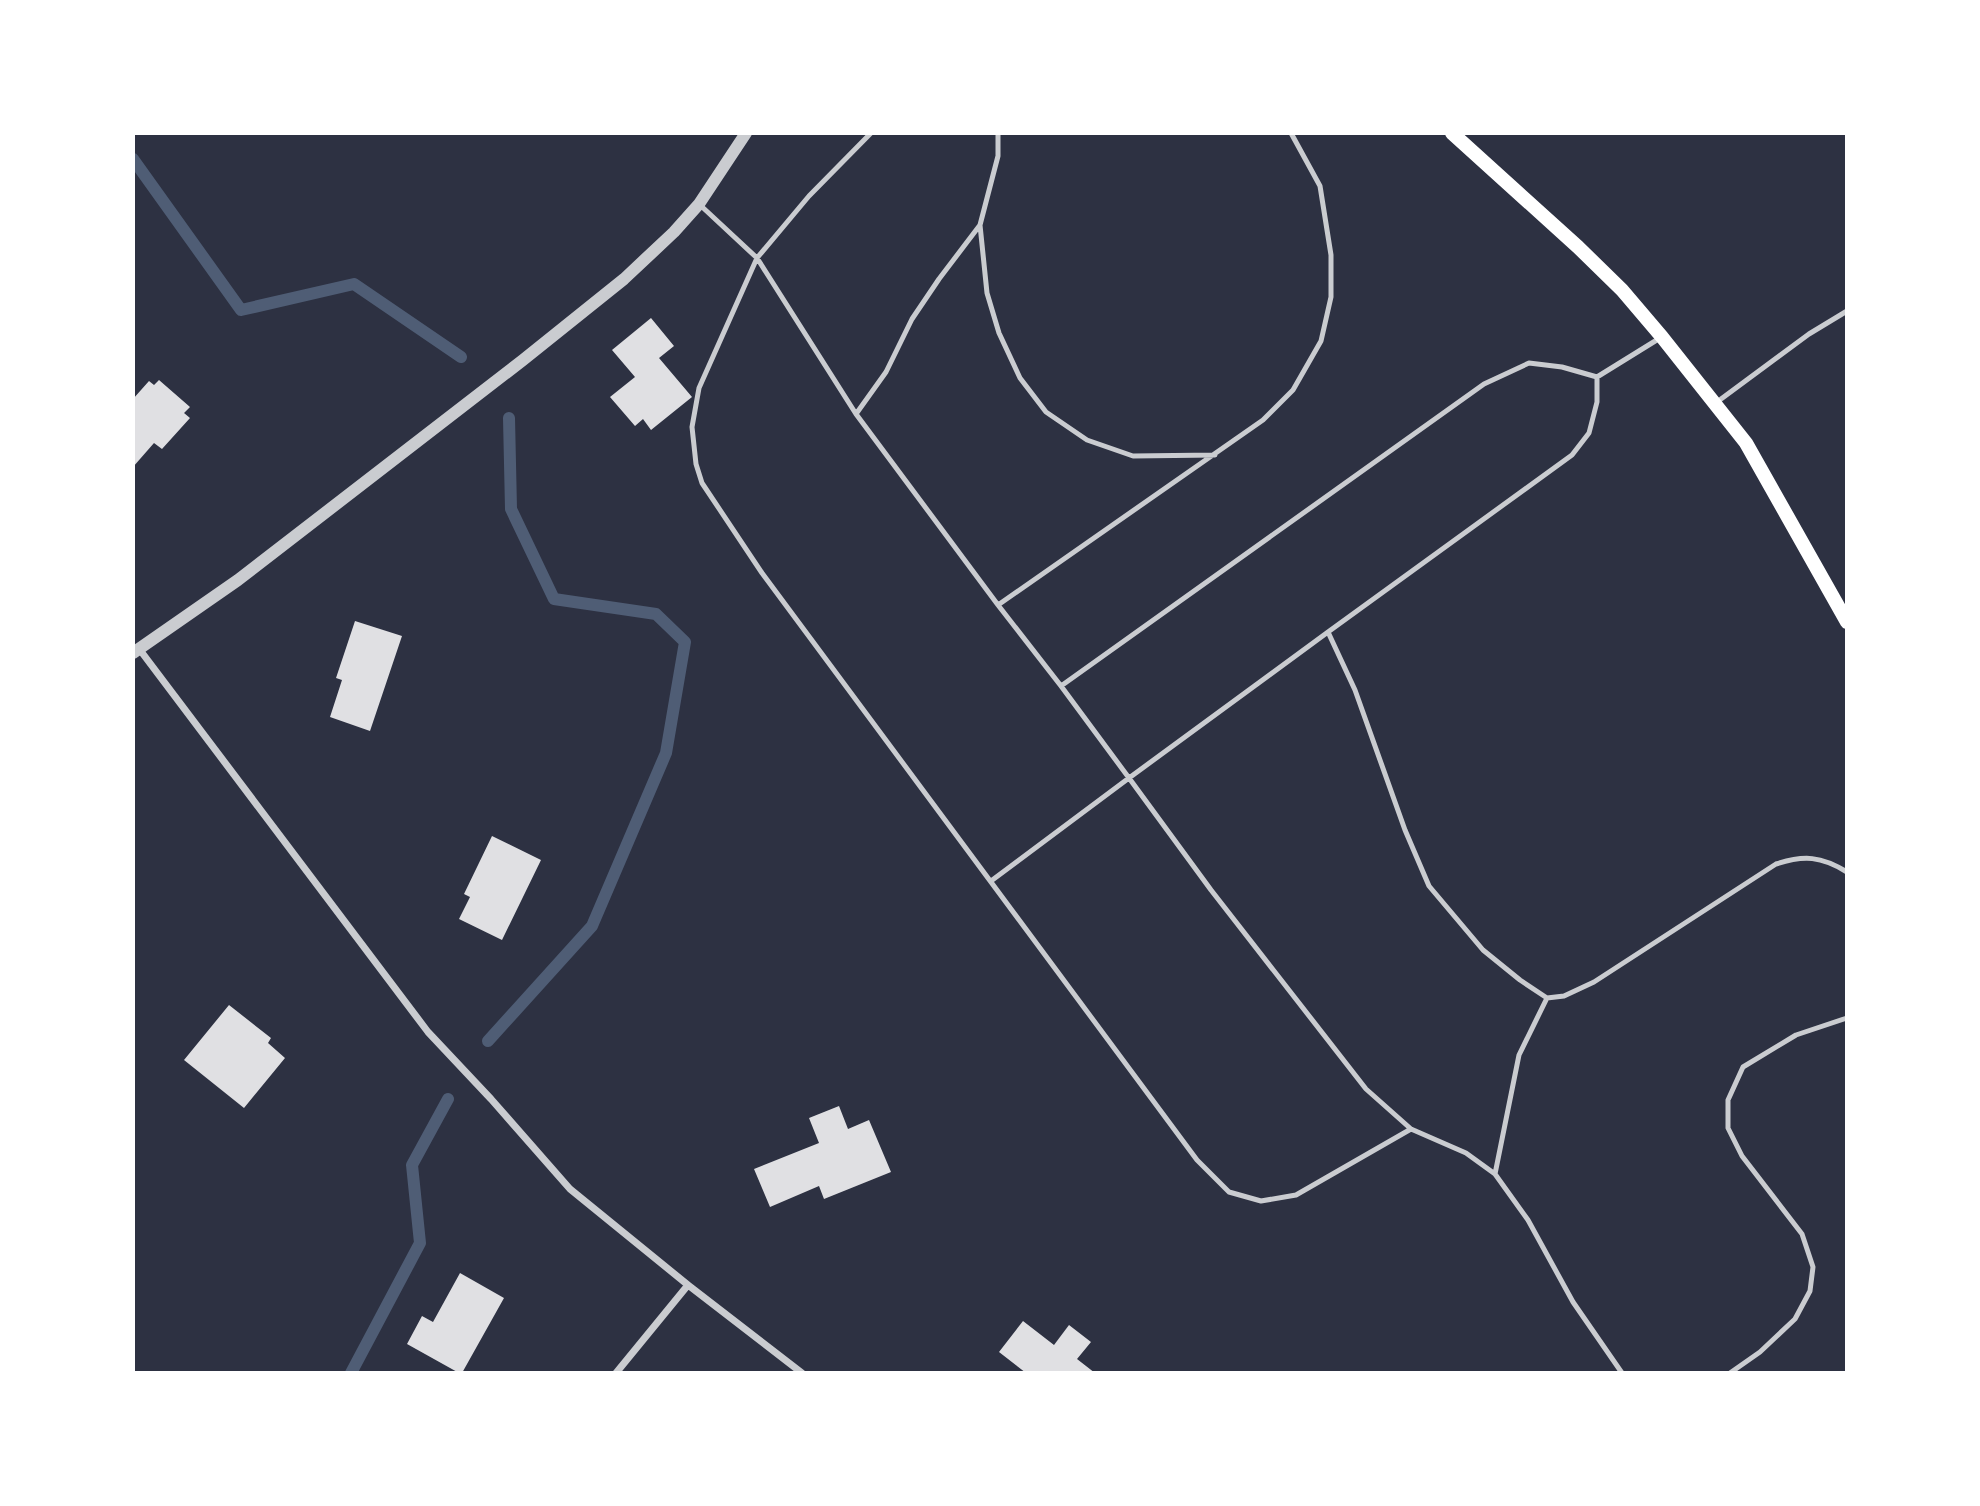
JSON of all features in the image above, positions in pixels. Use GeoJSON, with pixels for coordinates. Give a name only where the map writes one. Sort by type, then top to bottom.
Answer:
{"type":"FeatureCollection","features":[{"type":"Feature","properties":{"kind":"main road"},"geometry":{"type":"LineString","coordinates":[[1452,133],[1578,247],[1622,290],[1662,337],[1746,443],[1845,612]]}},
{"type":"Feature","properties":{"kind":"street"},"geometry":{"type":"LineString","coordinates":[[746,133],[699,204],[674,232],[624,279],[237,580],[136,652],[428,1032],[491,1098],[570,1189],[802,1373]]}},
{"type":"Feature","properties":{"kind":"street"},"geometry":{"type":"LineString","coordinates":[[616,1373],[688,1285]]}},
{"type":"Feature","properties":{"kind":"lane"},"geometry":{"type":"LineString","coordinates":[[871,133],[809,196],[757,258],[699,388],[692,427],[696,464],[702,483],[762,573],[1197,1160],[1229,1192],[1261,1201],[1296,1195],[1411,1129]]}},
{"type":"Feature","properties":{"kind":"lane"},"geometry":{"type":"LineString","coordinates":[[998,133],[998,156],[981,225],[987,293],[999,333],[1020,378],[1046,412],[1087,440],[1133,456],[1215,455]]}},
{"type":"Feature","properties":{"kind":"lane"},"geometry":{"type":"LineString","coordinates":[[998,605],[1215,455],[1263,420],[1293,390],[1321,341],[1331,297],[1331,255],[1320,186],[1291,133]]}},
{"type":"Feature","properties":{"kind":"lane"},"geometry":{"type":"LineString","coordinates":[[699,204],[757,258],[856,414],[1211,890],[1367,1088],[1411,1129],[1466,1153],[1495,1174],[1528,1220],[1573,1302],[1622,1373]]}},
{"type":"Feature","properties":{"kind":"lane"},"geometry":{"type":"LineString","coordinates":[[856,414],[886,372],[912,319],[981,225]]}},
{"type":"Feature","properties":{"kind":"lane"},"geometry":{"type":"LineString","coordinates":[[1715,404],[1809,334],[1847,312]]}},
{"type":"Feature","properties":{"kind":"lane"},"geometry":{"type":"LineString","coordinates":[[1061,686],[1484,384],[1529,363],[1562,367],[1597,377],[1662,337]]}},
{"type":"Feature","properties":{"kind":"lane"},"geometry":{"type":"LineString","coordinates":[[991,881],[1572,455],[1589,433],[1597,402],[1597,377]]}},
{"type":"Feature","properties":{"kind":"lane"},"geometry":{"type":"LineString","coordinates":[[1328,632],[1355,690],[1405,830],[1429,886],[1483,950],[1547,998],[1564,996],[1594,982],[1776,864],[1796,858],[1829,861],[1847,872]]}},
{"type":"Feature","properties":{"kind":"lane"},"geometry":{"type":"LineString","coordinates":[[1495,1174],[1519,1055],[1547,998]]}},
{"type":"Feature","properties":{"kind":"lane"},"geometry":{"type":"LineString","coordinates":[[1730,1373],[1760,1352],[1795,1319],[1810,1290],[1813,1268],[1801,1234],[1742,1156],[1728,1128],[1728,1100],[1743,1067],[1796,1035],[1847,1018]]}},
{"type":"Feature","properties":{"kind":"building"},"geometry":{"type":"Polygon","coordinates":[[[651,318],[674,346],[659,358],[692,397],[651,430],[643,419],[635,426],[610,397],[635,377],[612,350],[651,318]]]}},
{"type":"Feature","properties":{"kind":"building"},"geometry":{"type":"Polygon","coordinates":[[[159,380],[190,407],[184,413],[190,418],[162,449],[154,443],[133,467],[133,399],[149,381],[154,385],[159,380]]]}},
{"type":"Feature","properties":{"kind":"building"},"geometry":{"type":"Polygon","coordinates":[[[355,621],[402,636],[370,731],[330,717],[342,680],[336,678],[355,621]]]}},
{"type":"Feature","properties":{"kind":"building"},"geometry":{"type":"Polygon","coordinates":[[[492,836],[541,860],[502,940],[459,919],[470,897],[464,894],[492,836]]]}},
{"type":"Feature","properties":{"kind":"building"},"geometry":{"type":"Polygon","coordinates":[[[229,1005],[271,1038],[268,1043],[285,1058],[244,1108],[184,1060],[229,1005]]]}},
{"type":"Feature","properties":{"kind":"building"},"geometry":{"type":"Polygon","coordinates":[[[839,1106],[848,1129],[869,1120],[891,1172],[824,1199],[819,1186],[770,1207],[754,1169],[819,1143],[809,1118],[839,1106]]]}},
{"type":"Feature","properties":{"kind":"building"},"geometry":{"type":"Polygon","coordinates":[[[460,1273],[504,1298],[462,1373],[407,1344],[422,1316],[433,1322],[460,1273]]]}},
{"type":"Feature","properties":{"kind":"building"},"geometry":{"type":"Polygon","coordinates":[[[1023,1321],[1054,1345],[1069,1325],[1091,1342],[1077,1359],[1095,1373],[1026,1373],[999,1352],[1023,1321]]]}},
{"type":"Feature","properties":{"kind":"waterway"},"geometry":{"type":"LineString","coordinates":[[133,159],[241,310],[354,284],[461,357]]}},
{"type":"Feature","properties":{"kind":"waterway"},"geometry":{"type":"LineString","coordinates":[[488,1041],[592,926],[666,753],[685,642],[656,614],[554,599],[511,509],[509,418]]}},
{"type":"Feature","properties":{"kind":"waterway"},"geometry":{"type":"LineString","coordinates":[[351,1373],[420,1243],[412,1165],[448,1099]]}}]}
